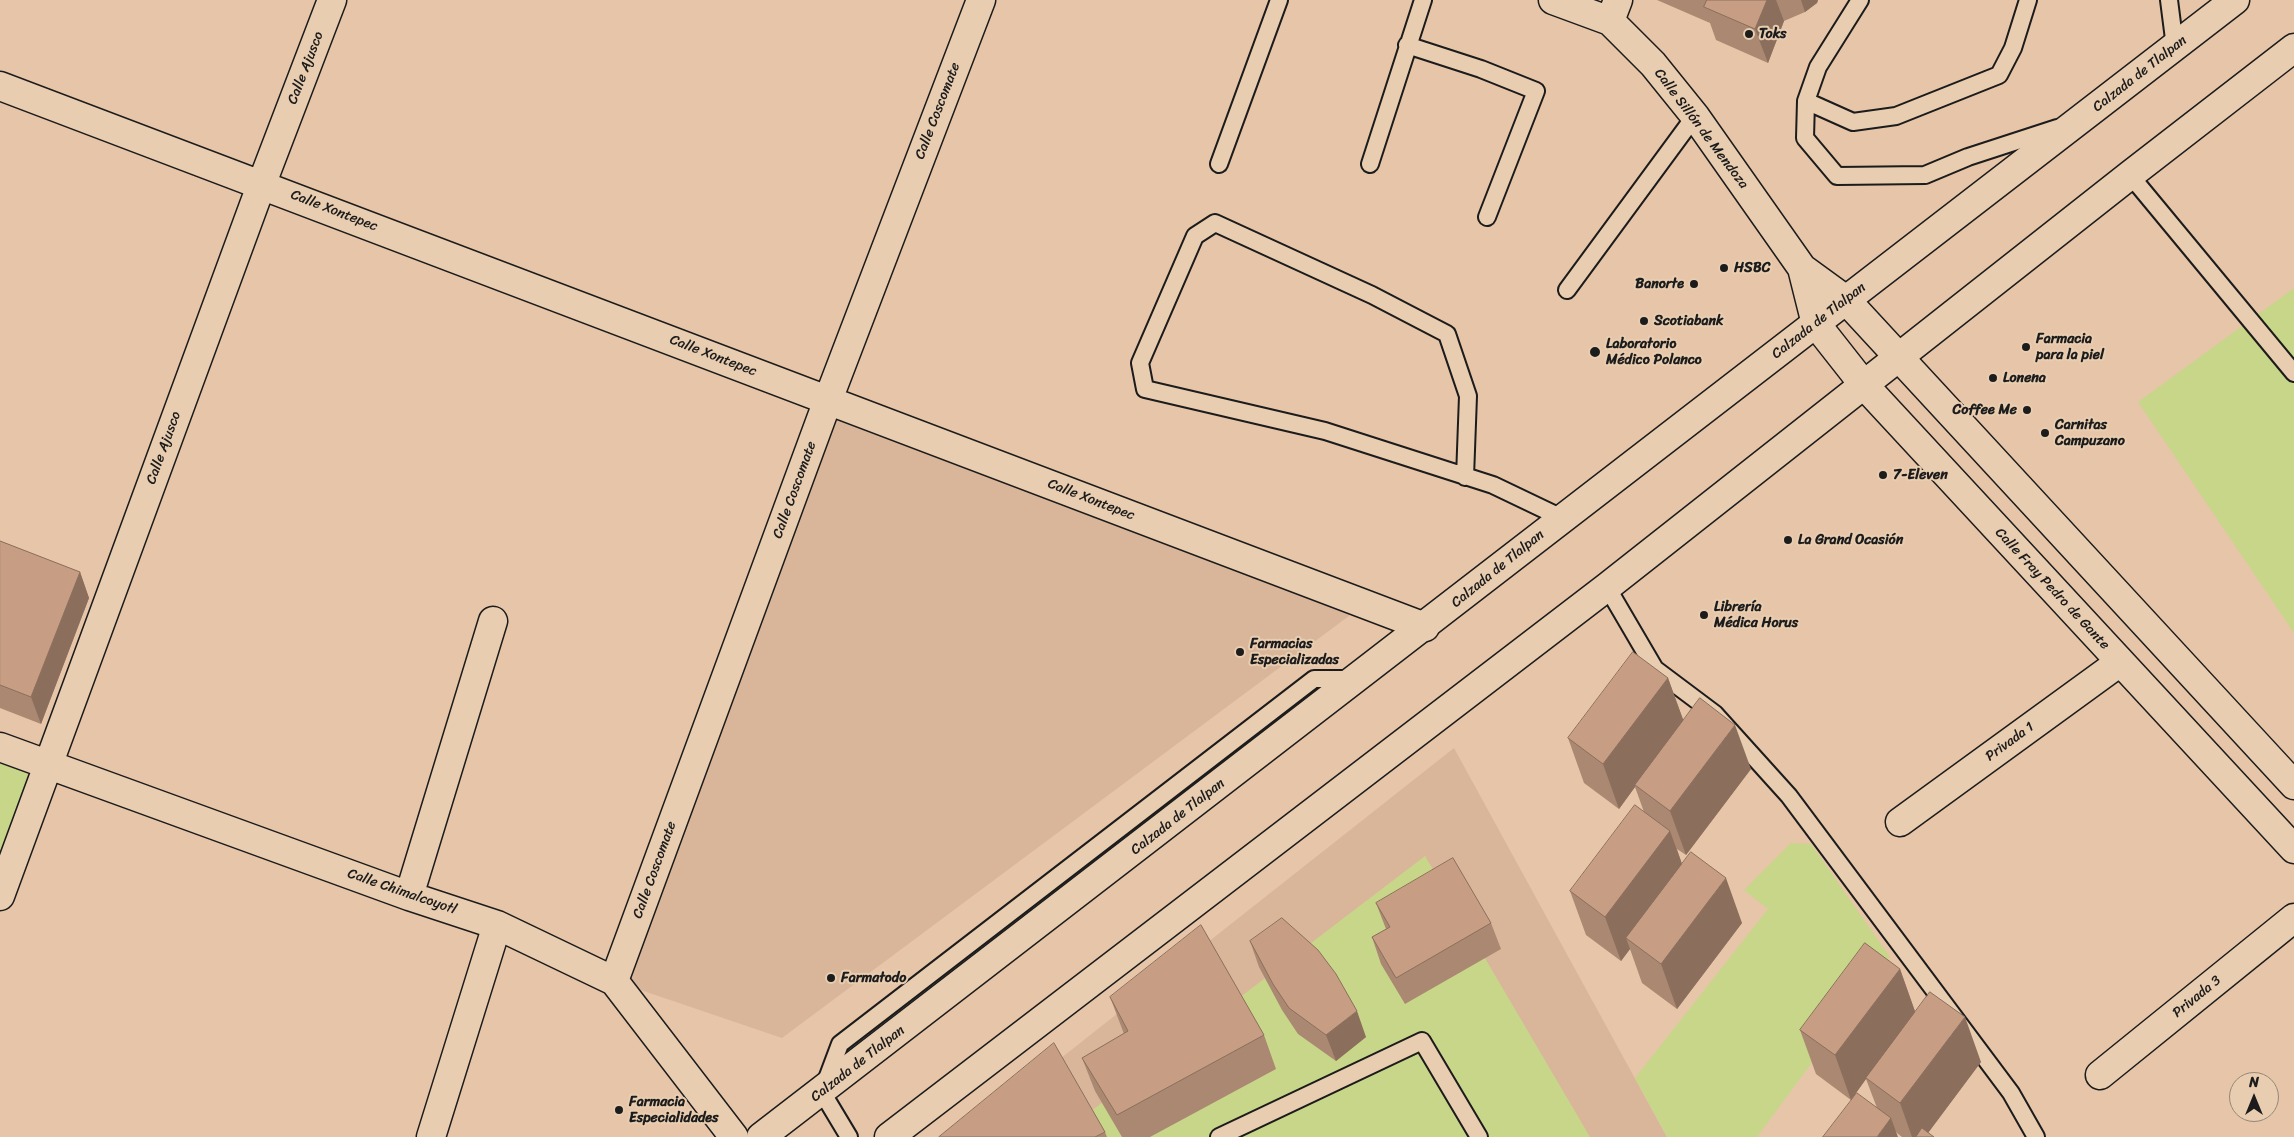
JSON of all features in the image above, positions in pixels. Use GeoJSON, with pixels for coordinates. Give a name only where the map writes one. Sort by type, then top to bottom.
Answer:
{"type":"FeatureCollection","features":[{"type":"Feature","properties":{"kind":"street","name":"Calle Ajusco"},"geometry":{"type":"LineString","coordinates":[[0,896],[262,183],[332,0]]}},
{"type":"Feature","properties":{"kind":"street","name":"Calle Coscomate"},"geometry":{"type":"LineString","coordinates":[[614,981],[828,400],[981,0]]}},
{"type":"Feature","properties":{"kind":"street","name":"Calle Sillón de Mendoza"},"geometry":{"type":"LineString","coordinates":[[1553,0],[1614,11],[1695,116],[1802,268],[1846,300]]}},
{"type":"Feature","properties":{"kind":"street","name":"Calzada de Tlalpan"},"geometry":{"type":"LineString","coordinates":[[761,1137],[822,1092],[1425,627],[1562,518],[2236,0]]}},
{"type":"Feature","properties":{"kind":"street"},"geometry":{"type":"LineString","coordinates":[[889,1137],[1607,587],[2294,48]]}},
{"type":"Feature","properties":{"kind":"street","name":"Calle Xontepec"},"geometry":{"type":"LineString","coordinates":[[0,86],[262,183],[1425,627]]}},
{"type":"Feature","properties":{"kind":"street","name":"Calle Sillón de Mendoza"},"geometry":{"type":"LineString","coordinates":[[1802,268],[1816,324]]}},
{"type":"Feature","properties":{"kind":"street"},"geometry":{"type":"LineString","coordinates":[[1846,300],[2294,786]]}},
{"type":"Feature","properties":{"kind":"street","name":"Calle Fray Pedro de Gante"},"geometry":{"type":"LineString","coordinates":[[1816,324],[1864,385],[2294,849]]}},
{"type":"Feature","properties":{"kind":"street"},"geometry":{"type":"LineString","coordinates":[[409,896],[493,620]]}},
{"type":"Feature","properties":{"kind":"street","name":"Privada 1"},"geometry":{"type":"LineString","coordinates":[[1900,822],[2120,662]]}},
{"type":"Feature","properties":{"kind":"street","name":"Calle Chimalcoyotl"},"geometry":{"type":"LineString","coordinates":[[0,747],[409,896],[497,925],[614,981],[734,1137]]}},
{"type":"Feature","properties":{"kind":"street","name":"Privada 3"},"geometry":{"type":"LineString","coordinates":[[2100,1075],[2294,918]]}},
{"type":"Feature","properties":{"kind":"street"},"geometry":{"type":"LineString","coordinates":[[431,1137],[497,925]]}},
{"type":"Feature","properties":{"kind":"lane"},"geometry":{"type":"LineString","coordinates":[[1219,164],[1279,0]]}},
{"type":"Feature","properties":{"kind":"lane"},"geometry":{"type":"LineString","coordinates":[[1370,164],[1423,0]]}},
{"type":"Feature","properties":{"kind":"lane"},"geometry":{"type":"LineString","coordinates":[[1860,0],[1818,67],[1806,101],[1805,138],[1837,176],[1925,175],[1968,157],[2083,119]]}},
{"type":"Feature","properties":{"kind":"lane"},"geometry":{"type":"LineString","coordinates":[[1806,101],[1852,122],[1870,120],[1896,116],[1999,75],[2013,48],[2028,0]]}},
{"type":"Feature","properties":{"kind":"lane"},"geometry":{"type":"LineString","coordinates":[[2169,0],[2175,47]]}},
{"type":"Feature","properties":{"kind":"lane"},"geometry":{"type":"LineString","coordinates":[[1407,45],[1481,69],[1536,92],[1488,217]]}},
{"type":"Feature","properties":{"kind":"lane"},"geometry":{"type":"LineString","coordinates":[[1568,290],[1695,116]]}},
{"type":"Feature","properties":{"kind":"lane"},"geometry":{"type":"LineString","coordinates":[[2130,175],[2294,372]]}},
{"type":"Feature","properties":{"kind":"lane"},"geometry":{"type":"LineString","coordinates":[[1465,477],[1468,396],[1447,334],[1372,294],[1215,223],[1195,236],[1140,363],[1145,389],[1325,431],[1465,477],[1493,485],[1562,518]]}},
{"type":"Feature","properties":{"kind":"lane"},"geometry":{"type":"LineString","coordinates":[[1607,587],[1655,668],[1715,714],[1789,796],[2012,1094],[2036,1137]]}},
{"type":"Feature","properties":{"kind":"lane"},"geometry":{"type":"LineString","coordinates":[[1219,1137],[1422,1041],[1479,1137]]}},
{"type":"Feature","properties":{"kind":"lane"},"geometry":{"type":"LineString","coordinates":[[822,1092],[849,1137]]}},
{"type":"Feature","properties":{"kind":"shaded area"},"geometry":{"type":"Polygon","coordinates":[[[828,400],[1365,604],[782,1038],[614,981],[828,400]]]}},
{"type":"Feature","properties":{"kind":"shaded area"},"geometry":{"type":"Polygon","coordinates":[[[1454,748],[1667,1137],[961,1137],[1454,748]]]}},
{"type":"Feature","properties":{"kind":"green space"},"geometry":{"type":"Polygon","coordinates":[[[2294,288],[2294,633],[2138,402],[2294,288]]]}},
{"type":"Feature","properties":{"kind":"green space"},"geometry":{"type":"Polygon","coordinates":[[[0,747],[48,765],[0,896],[0,747]]]}},
{"type":"Feature","properties":{"kind":"green space"},"geometry":{"type":"Polygon","coordinates":[[[1791,843],[1811,844],[1890,957],[1757,1137],[1667,1137],[1635,1078],[1768,909],[1744,890],[1791,843]]]}},
{"type":"Feature","properties":{"kind":"green space"},"geometry":{"type":"Polygon","coordinates":[[[1425,856],[1590,1137],[1057,1137],[1425,856]]]}},
{"type":"Feature","properties":{"kind":"building"},"geometry":{"type":"Polygon","coordinates":[[[1707,0],[1767,0],[1755,29],[1704,7],[1707,0]]]}},
{"type":"Feature","properties":{"kind":"building"},"geometry":{"type":"Polygon","coordinates":[[[0,541],[80,572],[31,697],[0,685],[0,541]]]}},
{"type":"Feature","properties":{"kind":"building"},"geometry":{"type":"Polygon","coordinates":[[[1633,652],[1668,678],[1603,764],[1568,738],[1633,652]]]}},
{"type":"Feature","properties":{"kind":"building"},"geometry":{"type":"Polygon","coordinates":[[[1700,698],[1735,725],[1670,811],[1635,785],[1700,698]]]}},
{"type":"Feature","properties":{"kind":"building"},"geometry":{"type":"Polygon","coordinates":[[[1635,805],[1670,831],[1605,917],[1570,891],[1635,805]]]}},
{"type":"Feature","properties":{"kind":"building"},"geometry":{"type":"Polygon","coordinates":[[[1691,852],[1726,878],[1661,964],[1626,938],[1691,852]]]}},
{"type":"Feature","properties":{"kind":"building"},"geometry":{"type":"Polygon","coordinates":[[[1453,858],[1491,923],[1396,978],[1372,937],[1390,927],[1376,903],[1453,858]]]}},
{"type":"Feature","properties":{"kind":"building"},"geometry":{"type":"Polygon","coordinates":[[[1282,918],[1318,950],[1336,974],[1357,1011],[1326,1035],[1289,1008],[1273,984],[1250,941],[1282,918]]]}},
{"type":"Feature","properties":{"kind":"building"},"geometry":{"type":"Polygon","coordinates":[[[1201,925],[1264,1035],[1117,1115],[1082,1058],[1128,1031],[1110,997],[1201,925]]]}},
{"type":"Feature","properties":{"kind":"building"},"geometry":{"type":"Polygon","coordinates":[[[1865,943],[1900,969],[1835,1055],[1800,1030],[1865,943]]]}},
{"type":"Feature","properties":{"kind":"building"},"geometry":{"type":"Polygon","coordinates":[[[1930,992],[1965,1017],[1900,1103],[1866,1078],[1930,992]]]}},
{"type":"Feature","properties":{"kind":"building"},"geometry":{"type":"Polygon","coordinates":[[[1054,1043],[1105,1132],[1095,1137],[939,1137],[1054,1043]]]}},
{"type":"Feature","properties":{"kind":"building"},"geometry":{"type":"Polygon","coordinates":[[[1857,1093],[1891,1118],[1877,1137],[1823,1137],[1857,1093]]]}},
{"type":"Feature","properties":{"kind":"building"},"geometry":{"type":"Polygon","coordinates":[[[1922,1128],[1934,1137],[1916,1137],[1922,1128]]]}},
{"type":"Feature","properties":{"kind":"place","name":"Toks"},"geometry":{"type":"Point","coordinates":[1749,34]}},
{"type":"Feature","properties":{"kind":"place","name":"HSBC"},"geometry":{"type":"Point","coordinates":[1724,268]}},
{"type":"Feature","properties":{"kind":"place","name":"Banorte"},"geometry":{"type":"Point","coordinates":[1694,284]}},
{"type":"Feature","properties":{"kind":"place","name":"Scotiabank"},"geometry":{"type":"Point","coordinates":[1644,321]}},
{"type":"Feature","properties":{"kind":"place","name":"Farmacia para la piel"},"geometry":{"type":"Point","coordinates":[2026,347]}},
{"type":"Feature","properties":{"kind":"place","name":"Laboratorio Médico Polanco"},"geometry":{"type":"Point","coordinates":[1595,352]}},
{"type":"Feature","properties":{"kind":"place","name":"Lonena"},"geometry":{"type":"Point","coordinates":[1993,378]}},
{"type":"Feature","properties":{"kind":"place","name":"Coffee Me"},"geometry":{"type":"Point","coordinates":[2027,410]}},
{"type":"Feature","properties":{"kind":"place","name":"Carnitas Campuzano"},"geometry":{"type":"Point","coordinates":[2045,433]}},
{"type":"Feature","properties":{"kind":"place","name":"7-Eleven"},"geometry":{"type":"Point","coordinates":[1883,475]}},
{"type":"Feature","properties":{"kind":"place","name":"La Grand Ocasión"},"geometry":{"type":"Point","coordinates":[1788,540]}},
{"type":"Feature","properties":{"kind":"place","name":"Librería Médica Horus"},"geometry":{"type":"Point","coordinates":[1704,615]}},
{"type":"Feature","properties":{"kind":"place","name":"Farmacias Especializadas"},"geometry":{"type":"Point","coordinates":[1240,652]}},
{"type":"Feature","properties":{"kind":"place","name":"Farmatodo"},"geometry":{"type":"Point","coordinates":[831,978]}},
{"type":"Feature","properties":{"kind":"place","name":"Farmacia Especialidades"},"geometry":{"type":"Point","coordinates":[619,1110]}}]}
